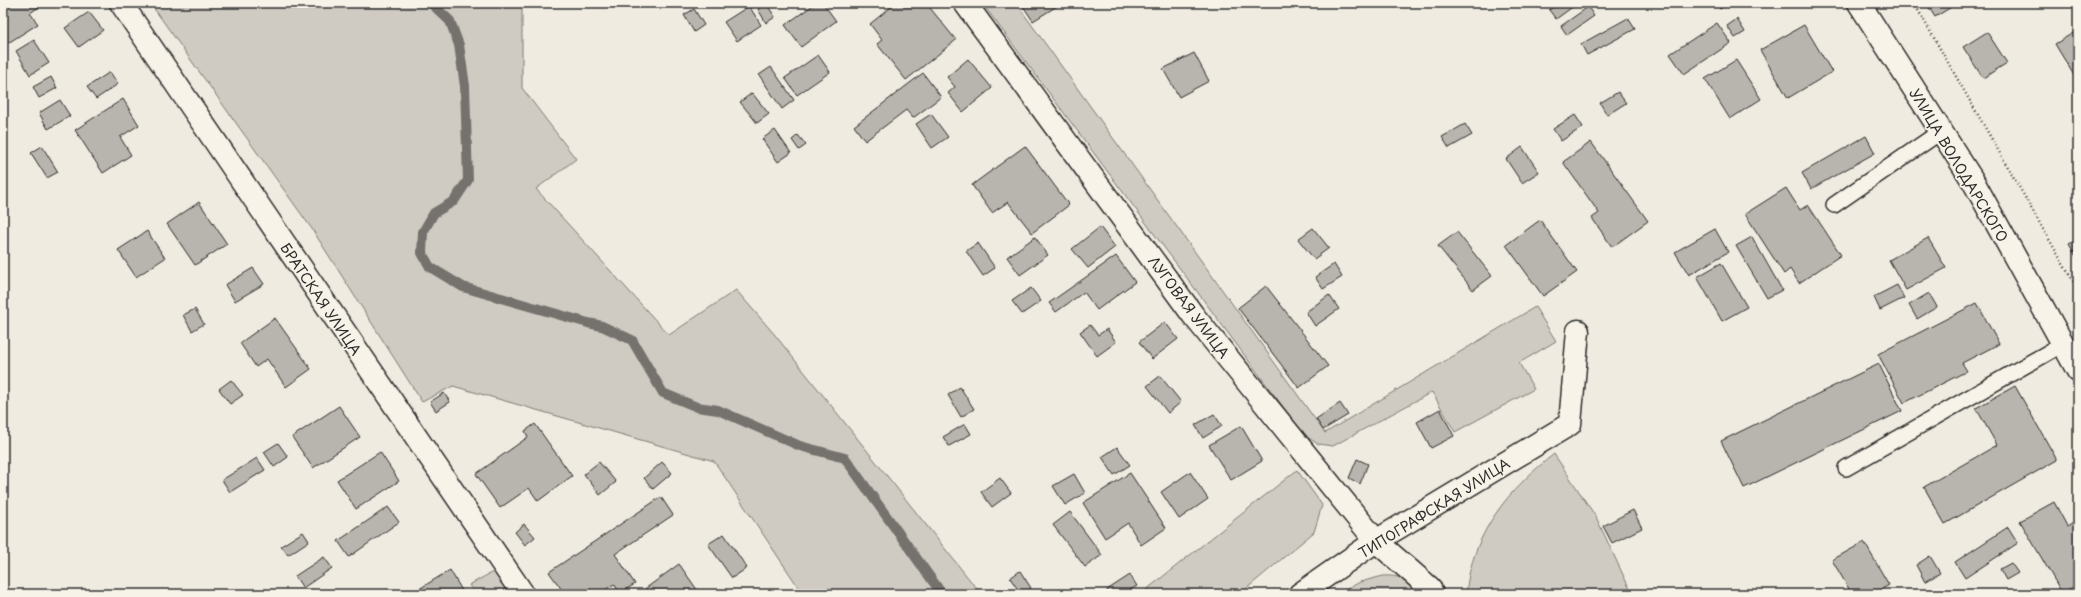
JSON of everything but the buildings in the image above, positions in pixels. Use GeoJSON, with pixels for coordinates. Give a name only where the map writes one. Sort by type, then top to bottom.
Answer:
{"type":"FeatureCollection","features":[{"type":"Feature","properties":{"kind":"street","name":"БРАТСКАЯ УЛИЦА"},"geometry":{"type":"LineString","coordinates":[[121,3],[523,594]]}},
{"type":"Feature","properties":{"kind":"street","name":"ЛУГОВАЯ УЛИЦА"},"geometry":{"type":"LineString","coordinates":[[965,3],[1193,315],[1376,541],[1430,588],[1432,594]]}},
{"type":"Feature","properties":{"kind":"street","name":"УЛИЦА ВОЛОДАРСКОГО"},"geometry":{"type":"LineString","coordinates":[[1859,3],[1973,182],[2078,371]]}},
{"type":"Feature","properties":{"kind":"street","name":"ТИПОГРАФСКАЯ УЛИЦА"},"geometry":{"type":"LineString","coordinates":[[1300,594],[1376,541],[1570,424],[1578,330]]}},
{"type":"Feature","properties":{"kind":"lane"},"geometry":{"type":"LineString","coordinates":[[1834,205],[1940,132]]}},
{"type":"Feature","properties":{"kind":"lane"},"geometry":{"type":"LineString","coordinates":[[1846,468],[2063,344]]}},
{"type":"Feature","properties":{"kind":"path"},"geometry":{"type":"LineString","coordinates":[[1914,3],[2078,290]]}},
{"type":"Feature","properties":{"kind":"shaded area"},"geometry":{"type":"Polygon","coordinates":[[[150,3],[522,3],[522,88],[576,159],[536,189],[669,335],[736,290],[775,335],[981,594],[803,594],[714,461],[453,386],[422,402],[312,229],[150,3]]]}},
{"type":"Feature","properties":{"kind":"shaded area"},"geometry":{"type":"Polygon","coordinates":[[[982,3],[1016,3],[1325,433],[1535,307],[1556,341],[1519,363],[1534,389],[1455,432],[1432,392],[1333,446],[1318,444],[1304,435],[982,3]]]}},
{"type":"Feature","properties":{"kind":"shaded area"},"geometry":{"type":"Polygon","coordinates":[[[1554,454],[1596,517],[1632,594],[1466,594],[1476,551],[1484,532],[1495,515],[1522,482],[1554,454]]]}},
{"type":"Feature","properties":{"kind":"shaded area"},"geometry":{"type":"Polygon","coordinates":[[[1297,470],[1322,505],[1314,532],[1240,594],[1141,594],[1297,470]]]}},
{"type":"Feature","properties":{"kind":"shaded area"},"geometry":{"type":"Polygon","coordinates":[[[500,568],[517,594],[475,594],[469,585],[500,568]]]}},
{"type":"Feature","properties":{"kind":"shaded area"},"geometry":{"type":"Polygon","coordinates":[[[1383,576],[1399,577],[1408,581],[1418,594],[1338,594],[1360,582],[1383,576]]]}},
{"type":"Feature","properties":{"kind":"waterway"},"geometry":{"type":"LineString","coordinates":[[431,3],[450,21],[459,45],[465,86],[468,180],[454,201],[434,213],[423,232],[422,253],[430,267],[463,287],[602,326],[632,340],[663,393],[697,407],[718,410],[800,446],[845,458],[942,594]]}}]}
